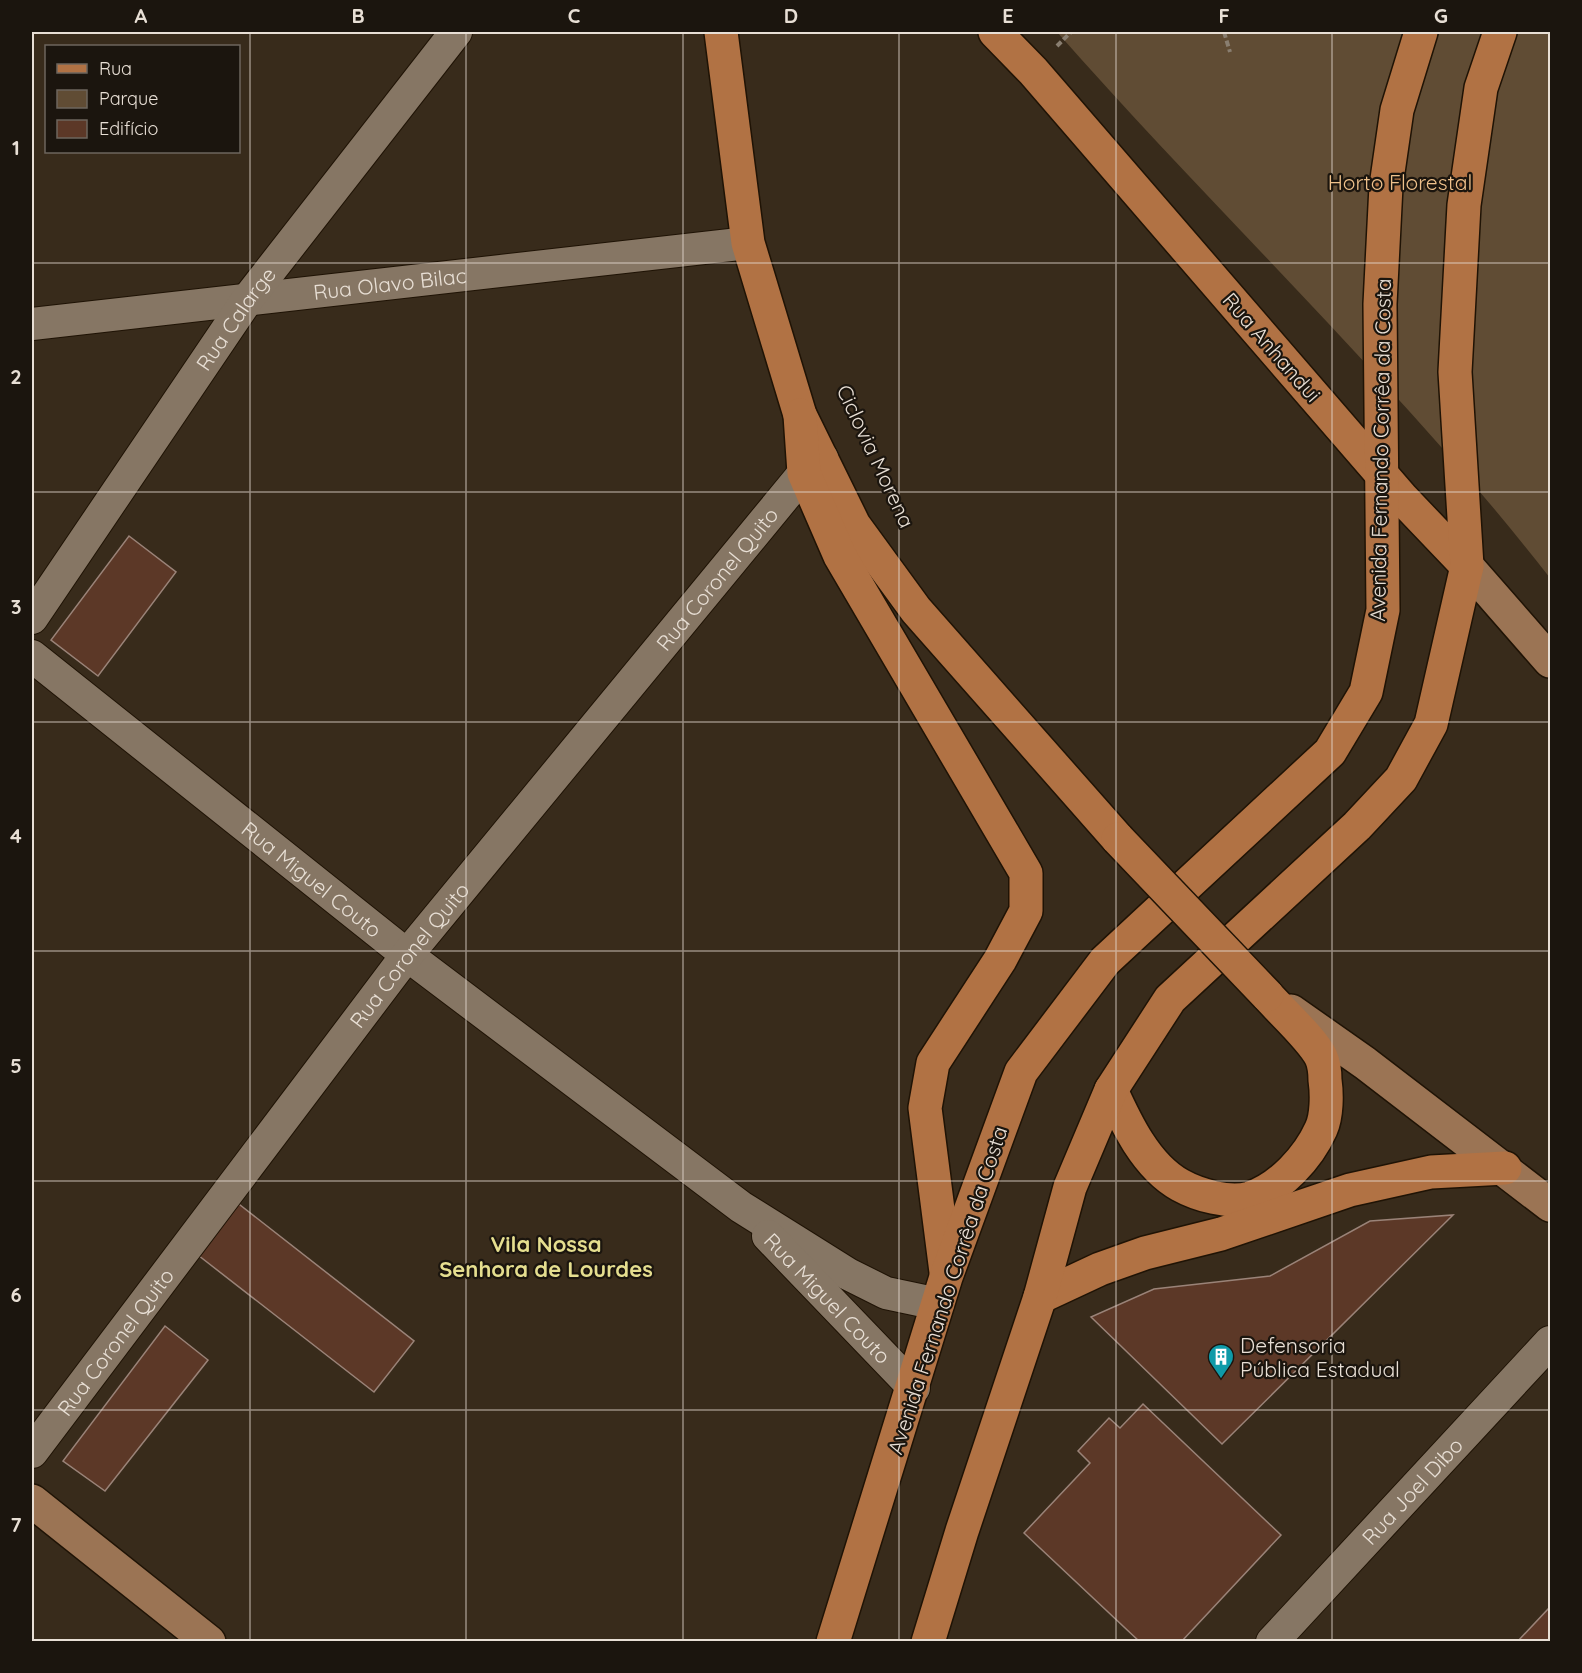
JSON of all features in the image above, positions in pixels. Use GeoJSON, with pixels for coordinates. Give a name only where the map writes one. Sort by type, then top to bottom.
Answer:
{"type":"FeatureCollection","features":[{"type":"Feature","properties":{"kind":"main road"},"geometry":{"type":"LineString","coordinates":[[721,32],[748,243],[840,556],[1026,873],[1026,911],[1000,960],[933,1063],[925,1108],[942,1291]]}},
{"type":"Feature","properties":{"kind":"main road","name":"Rua Anhandui"},"geometry":{"type":"LineString","coordinates":[[995,32],[1033,71],[1381,473],[1467,566]]}},
{"type":"Feature","properties":{"kind":"main road","name":"Avenida Fernando Corrêa da Costa"},"geometry":{"type":"LineString","coordinates":[[833,1641],[914,1388],[942,1291],[1021,1072],[1105,961],[1330,752],[1366,692],[1383,610],[1380,304],[1386,186],[1397,110],[1421,32]]}},
{"type":"Feature","properties":{"kind":"main road"},"geometry":{"type":"LineString","coordinates":[[928,1641],[962,1530],[1040,1297],[1070,1186],[1111,1090],[1170,999],[1357,826],[1401,779],[1431,724],[1467,566],[1455,372],[1464,205],[1481,88],[1500,32]]}},
{"type":"Feature","properties":{"kind":"main road"},"geometry":{"type":"LineString","coordinates":[[813,466],[916,610],[1118,839],[1267,995],[1321,1056],[1327,1093],[1322,1128],[1304,1156],[1279,1184],[1249,1198],[1211,1198],[1179,1185],[1160,1168],[1140,1145],[1111,1090]]}},
{"type":"Feature","properties":{"kind":"main road"},"geometry":{"type":"LineString","coordinates":[[1040,1297],[1100,1269],[1145,1253],[1221,1234],[1350,1190],[1431,1172],[1505,1168]]}},
{"type":"Feature","properties":{"kind":"street","name":"Rua Calarge"},"geometry":{"type":"LineString","coordinates":[[32,618],[247,300],[456,32]]}},
{"type":"Feature","properties":{"kind":"street","name":"Rua Olavo Bilac"},"geometry":{"type":"LineString","coordinates":[[32,324],[748,243]]}},
{"type":"Feature","properties":{"kind":"street","name":"Rua Coronel Quito"},"geometry":{"type":"LineString","coordinates":[[32,1452],[407,955],[813,466]]}},
{"type":"Feature","properties":{"kind":"street","name":"Rua Anhandui"},"geometry":{"type":"LineString","coordinates":[[1467,566],[1551,662]]}},
{"type":"Feature","properties":{"kind":"street","name":"Rua Miguel Couto"},"geometry":{"type":"LineString","coordinates":[[32,656],[407,955],[741,1207],[848,1274],[886,1293],[942,1291]]}},
{"type":"Feature","properties":{"kind":"street"},"geometry":{"type":"LineString","coordinates":[[1267,995],[1365,1063],[1551,1205]]}},
{"type":"Feature","properties":{"kind":"street","name":"Rua Miguel Couto"},"geometry":{"type":"LineString","coordinates":[[741,1207],[827,1301],[914,1388]]}},
{"type":"Feature","properties":{"kind":"street","name":"Rua Joel Dibo"},"geometry":{"type":"LineString","coordinates":[[1272,1641],[1551,1342]]}},
{"type":"Feature","properties":{"kind":"street"},"geometry":{"type":"LineString","coordinates":[[32,1501],[209,1641]]}},
{"type":"Feature","properties":{"kind":"path"},"geometry":{"type":"LineString","coordinates":[[1224,32],[1230,52]]}},
{"type":"Feature","properties":{"kind":"green space","name":"Horto Florestal"},"geometry":{"type":"Polygon","coordinates":[[[1057,32],[1550,32],[1550,578],[1432,437],[1057,32]]]}},
{"type":"Feature","properties":{"kind":"building"},"geometry":{"type":"Polygon","coordinates":[[[129,536],[176,572],[98,676],[51,640],[129,536]]]}},
{"type":"Feature","properties":{"kind":"building"},"geometry":{"type":"Polygon","coordinates":[[[235,1201],[414,1341],[374,1392],[194,1252],[235,1201]]]}},
{"type":"Feature","properties":{"kind":"building","name":"Defensoria Pública Estadual"},"geometry":{"type":"Polygon","coordinates":[[[1453,1215],[1222,1444],[1091,1317],[1154,1289],[1270,1276],[1370,1221],[1453,1215]]]}},
{"type":"Feature","properties":{"kind":"building"},"geometry":{"type":"Polygon","coordinates":[[[165,1326],[208,1360],[105,1491],[63,1461],[165,1326]]]}},
{"type":"Feature","properties":{"kind":"building"},"geometry":{"type":"Polygon","coordinates":[[[1143,1404],[1281,1535],[1181,1642],[1140,1642],[1024,1533],[1090,1463],[1078,1451],[1109,1418],[1120,1428],[1143,1404]]]}},
{"type":"Feature","properties":{"kind":"building"},"geometry":{"type":"Polygon","coordinates":[[[1550,1607],[1550,1642],[1517,1642],[1550,1607]]]}},
{"type":"Feature","properties":{"kind":"place","name":"Defensoria Pública Estadual"},"geometry":{"type":"Point","coordinates":[1221,1380]}},
{"type":"Feature","properties":{"kind":"district","name":"Vila Nossa Senhora de Lourdes"},"geometry":{"type":"Point","coordinates":[546,1256]}}]}
